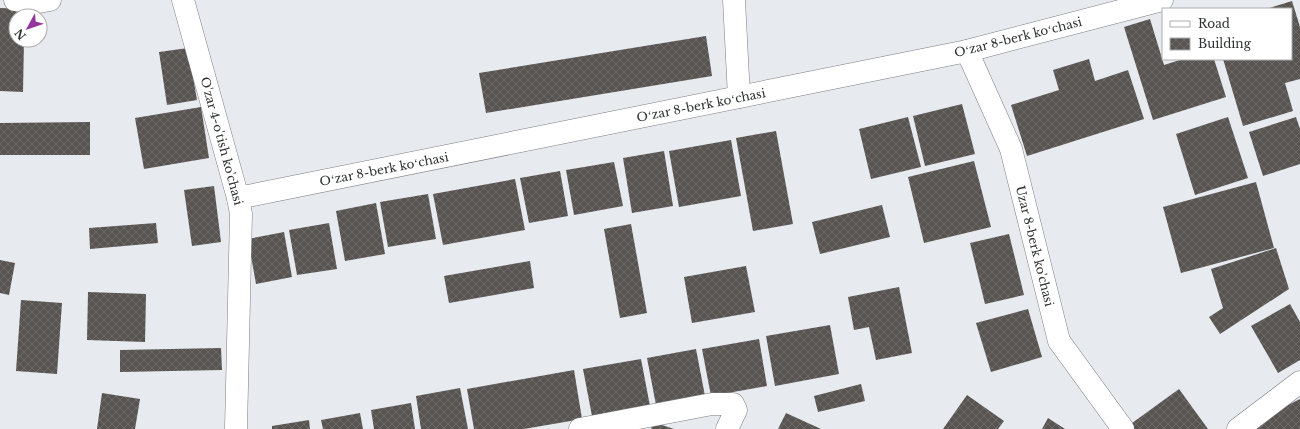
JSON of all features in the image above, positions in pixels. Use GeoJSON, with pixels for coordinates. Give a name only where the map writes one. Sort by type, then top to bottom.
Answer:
{"type":"FeatureCollection","features":[{"type":"Feature","properties":{"kind":"street"},"geometry":{"type":"LineString","coordinates":[[15,0],[33,3],[50,0]]}},
{"type":"Feature","properties":{"kind":"street","name":"O'zar 4-o'tish ko'chasi"},"geometry":{"type":"LineString","coordinates":[[183,0],[238,198],[241,214],[236,429]]}},
{"type":"Feature","properties":{"kind":"street"},"geometry":{"type":"LineString","coordinates":[[734,0],[739,97]]}},
{"type":"Feature","properties":{"kind":"street","name":"Oʻzar 8-berk koʻchasi"},"geometry":{"type":"LineString","coordinates":[[238,198],[967,51],[1162,0]]}},
{"type":"Feature","properties":{"kind":"street","name":"Uzar 8-berk ko'chasi"},"geometry":{"type":"LineString","coordinates":[[967,51],[1011,149],[1059,341],[1122,429]]}},
{"type":"Feature","properties":{"kind":"street"},"geometry":{"type":"LineString","coordinates":[[1238,429],[1300,382]]}},
{"type":"Feature","properties":{"kind":"street"},"geometry":{"type":"LineString","coordinates":[[580,429],[712,404],[733,404],[736,410],[727,429]]}},
{"type":"Feature","properties":{"kind":"building"},"geometry":{"type":"Polygon","coordinates":[[[1292,1],[1300,27],[1300,79],[1285,83],[1293,111],[1243,126],[1223,60],[1292,60],[1292,8],[1269,8],[1292,1]]]}},
{"type":"Feature","properties":{"kind":"building"},"geometry":{"type":"Polygon","coordinates":[[[0,8],[8,8],[8,48],[24,48],[23,92],[0,91],[0,8]]]}},
{"type":"Feature","properties":{"kind":"building"},"geometry":{"type":"Polygon","coordinates":[[[1150,19],[1164,65],[1180,60],[1214,60],[1226,97],[1153,120],[1124,27],[1150,19]]]}},
{"type":"Feature","properties":{"kind":"building"},"geometry":{"type":"Polygon","coordinates":[[[706,36],[712,76],[486,113],[479,73],[706,36]]]}},
{"type":"Feature","properties":{"kind":"building"},"geometry":{"type":"Polygon","coordinates":[[[188,48],[197,100],[167,105],[159,52],[188,48]]]}},
{"type":"Feature","properties":{"kind":"building"},"geometry":{"type":"Polygon","coordinates":[[[1089,59],[1095,81],[1128,70],[1144,119],[1027,156],[1011,105],[1059,90],[1053,70],[1089,59]]]}},
{"type":"Feature","properties":{"kind":"building"},"geometry":{"type":"Polygon","coordinates":[[[962,104],[975,154],[925,166],[913,116],[962,104]]]}},
{"type":"Feature","properties":{"kind":"building"},"geometry":{"type":"Polygon","coordinates":[[[201,107],[209,158],[144,169],[135,118],[201,107]]]}},
{"type":"Feature","properties":{"kind":"building"},"geometry":{"type":"Polygon","coordinates":[[[908,117],[921,167],[871,179],[859,129],[908,117]]]}},
{"type":"Feature","properties":{"kind":"building"},"geometry":{"type":"Polygon","coordinates":[[[1228,117],[1248,178],[1195,195],[1176,134],[1228,117]]]}},
{"type":"Feature","properties":{"kind":"building"},"geometry":{"type":"Polygon","coordinates":[[[1296,117],[1300,129],[1300,164],[1263,176],[1249,132],[1296,117]]]}},
{"type":"Feature","properties":{"kind":"building"},"geometry":{"type":"Polygon","coordinates":[[[90,122],[90,155],[0,155],[0,123],[90,122]]]}},
{"type":"Feature","properties":{"kind":"building"},"geometry":{"type":"Polygon","coordinates":[[[776,131],[793,224],[753,231],[736,138],[776,131]]]}},
{"type":"Feature","properties":{"kind":"building"},"geometry":{"type":"Polygon","coordinates":[[[731,140],[741,196],[679,207],[669,151],[731,140]]]}},
{"type":"Feature","properties":{"kind":"building"},"geometry":{"type":"Polygon","coordinates":[[[664,151],[673,206],[632,213],[623,158],[664,151]]]}},
{"type":"Feature","properties":{"kind":"building"},"geometry":{"type":"Polygon","coordinates":[[[974,161],[991,227],[924,243],[908,177],[974,161]]]}},
{"type":"Feature","properties":{"kind":"building"},"geometry":{"type":"Polygon","coordinates":[[[614,162],[623,206],[574,215],[566,170],[614,162]]]}},
{"type":"Feature","properties":{"kind":"building"},"geometry":{"type":"Polygon","coordinates":[[[560,171],[568,216],[529,223],[520,178],[560,171]]]}},
{"type":"Feature","properties":{"kind":"building"},"geometry":{"type":"Polygon","coordinates":[[[515,179],[525,230],[443,245],[433,194],[515,179]]]}},
{"type":"Feature","properties":{"kind":"building"},"geometry":{"type":"Polygon","coordinates":[[[1256,182],[1274,248],[1181,273],[1163,207],[1256,182]]]}},
{"type":"Feature","properties":{"kind":"building"},"geometry":{"type":"Polygon","coordinates":[[[214,186],[221,242],[192,246],[184,190],[214,186]]]}},
{"type":"Feature","properties":{"kind":"building"},"geometry":{"type":"Polygon","coordinates":[[[428,194],[436,239],[388,247],[380,202],[428,194]]]}},
{"type":"Feature","properties":{"kind":"building"},"geometry":{"type":"Polygon","coordinates":[[[376,203],[385,254],[345,261],[336,211],[376,203]]]}},
{"type":"Feature","properties":{"kind":"building"},"geometry":{"type":"Polygon","coordinates":[[[882,205],[890,237],[820,254],[812,222],[882,205]]]}},
{"type":"Feature","properties":{"kind":"building"},"geometry":{"type":"Polygon","coordinates":[[[156,223],[158,243],[90,249],[89,228],[156,223]]]}},
{"type":"Feature","properties":{"kind":"building"},"geometry":{"type":"Polygon","coordinates":[[[329,223],[337,269],[297,275],[289,230],[329,223]]]}},
{"type":"Feature","properties":{"kind":"building"},"geometry":{"type":"Polygon","coordinates":[[[631,224],[647,313],[620,318],[604,229],[631,224]]]}},
{"type":"Feature","properties":{"kind":"building"},"geometry":{"type":"Polygon","coordinates":[[[284,232],[292,277],[256,284],[248,239],[284,232]]]}},
{"type":"Feature","properties":{"kind":"building"},"geometry":{"type":"Polygon","coordinates":[[[1009,234],[1024,295],[985,304],[970,243],[1009,234]]]}},
{"type":"Feature","properties":{"kind":"building"},"geometry":{"type":"Polygon","coordinates":[[[1276,248],[1289,289],[1220,334],[1209,317],[1223,308],[1211,269],[1276,248]]]}},
{"type":"Feature","properties":{"kind":"building"},"geometry":{"type":"Polygon","coordinates":[[[0,260],[15,263],[9,295],[0,293],[0,260]]]}},
{"type":"Feature","properties":{"kind":"building"},"geometry":{"type":"Polygon","coordinates":[[[530,261],[534,288],[449,303],[444,276],[530,261]]]}},
{"type":"Feature","properties":{"kind":"building"},"geometry":{"type":"Polygon","coordinates":[[[746,266],[755,312],[692,323],[684,277],[746,266]]]}},
{"type":"Feature","properties":{"kind":"building"},"geometry":{"type":"Polygon","coordinates":[[[899,287],[912,353],[876,360],[869,327],[854,330],[848,297],[899,287]]]}},
{"type":"Feature","properties":{"kind":"building"},"geometry":{"type":"Polygon","coordinates":[[[88,292],[146,294],[145,342],[87,340],[88,292]]]}},
{"type":"Feature","properties":{"kind":"building"},"geometry":{"type":"Polygon","coordinates":[[[21,300],[62,303],[57,374],[16,371],[21,300]]]}},
{"type":"Feature","properties":{"kind":"building"},"geometry":{"type":"Polygon","coordinates":[[[1290,304],[1300,322],[1300,360],[1278,373],[1251,326],[1290,304]]]}},
{"type":"Feature","properties":{"kind":"building"},"geometry":{"type":"Polygon","coordinates":[[[1028,309],[1042,357],[991,372],[976,323],[1028,309]]]}},
{"type":"Feature","properties":{"kind":"building"},"geometry":{"type":"Polygon","coordinates":[[[830,325],[839,374],[775,386],[766,336],[830,325]]]}},
{"type":"Feature","properties":{"kind":"building"},"geometry":{"type":"Polygon","coordinates":[[[759,339],[767,386],[711,396],[702,349],[759,339]]]}},
{"type":"Feature","properties":{"kind":"building"},"geometry":{"type":"Polygon","coordinates":[[[221,348],[222,370],[120,372],[120,350],[221,348]]]}},
{"type":"Feature","properties":{"kind":"building"},"geometry":{"type":"Polygon","coordinates":[[[696,349],[705,396],[656,405],[647,358],[696,349]]]}},
{"type":"Feature","properties":{"kind":"building"},"geometry":{"type":"Polygon","coordinates":[[[641,359],[650,406],[592,416],[583,369],[641,359]]]}},
{"type":"Feature","properties":{"kind":"building"},"geometry":{"type":"Polygon","coordinates":[[[574,370],[582,419],[524,429],[474,429],[467,389],[574,370]]]}},
{"type":"Feature","properties":{"kind":"building"},"geometry":{"type":"Polygon","coordinates":[[[861,384],[865,401],[818,412],[814,396],[861,384]]]}},
{"type":"Feature","properties":{"kind":"building"},"geometry":{"type":"Polygon","coordinates":[[[460,388],[468,429],[421,429],[416,396],[460,388]]]}},
{"type":"Feature","properties":{"kind":"building"},"geometry":{"type":"Polygon","coordinates":[[[1179,389],[1208,429],[1130,429],[1128,426],[1179,389]]]}},
{"type":"Feature","properties":{"kind":"building"},"geometry":{"type":"Polygon","coordinates":[[[102,393],[140,399],[135,429],[97,429],[102,393]]]}},
{"type":"Feature","properties":{"kind":"building"},"geometry":{"type":"Polygon","coordinates":[[[967,395],[1004,421],[998,429],[943,429],[967,395]]]}},
{"type":"Feature","properties":{"kind":"building"},"geometry":{"type":"Polygon","coordinates":[[[1300,399],[1300,429],[1257,429],[1254,422],[1300,399]]]}},
{"type":"Feature","properties":{"kind":"building"},"geometry":{"type":"Polygon","coordinates":[[[411,403],[415,429],[374,429],[371,410],[411,403]]]}},
{"type":"Feature","properties":{"kind":"building"},"geometry":{"type":"Polygon","coordinates":[[[360,413],[363,429],[323,429],[321,420],[360,413]]]}},
{"type":"Feature","properties":{"kind":"building"},"geometry":{"type":"Polygon","coordinates":[[[786,413],[821,429],[778,429],[786,413]]]}},
{"type":"Feature","properties":{"kind":"building"},"geometry":{"type":"Polygon","coordinates":[[[1048,418],[1065,429],[1042,429],[1048,418]]]}},
{"type":"Feature","properties":{"kind":"building"},"geometry":{"type":"Polygon","coordinates":[[[309,420],[310,429],[272,429],[272,426],[309,420]]]}},
{"type":"Feature","properties":{"kind":"building"},"geometry":{"type":"Polygon","coordinates":[[[653,422],[674,429],[651,429],[653,422]]]}}]}
